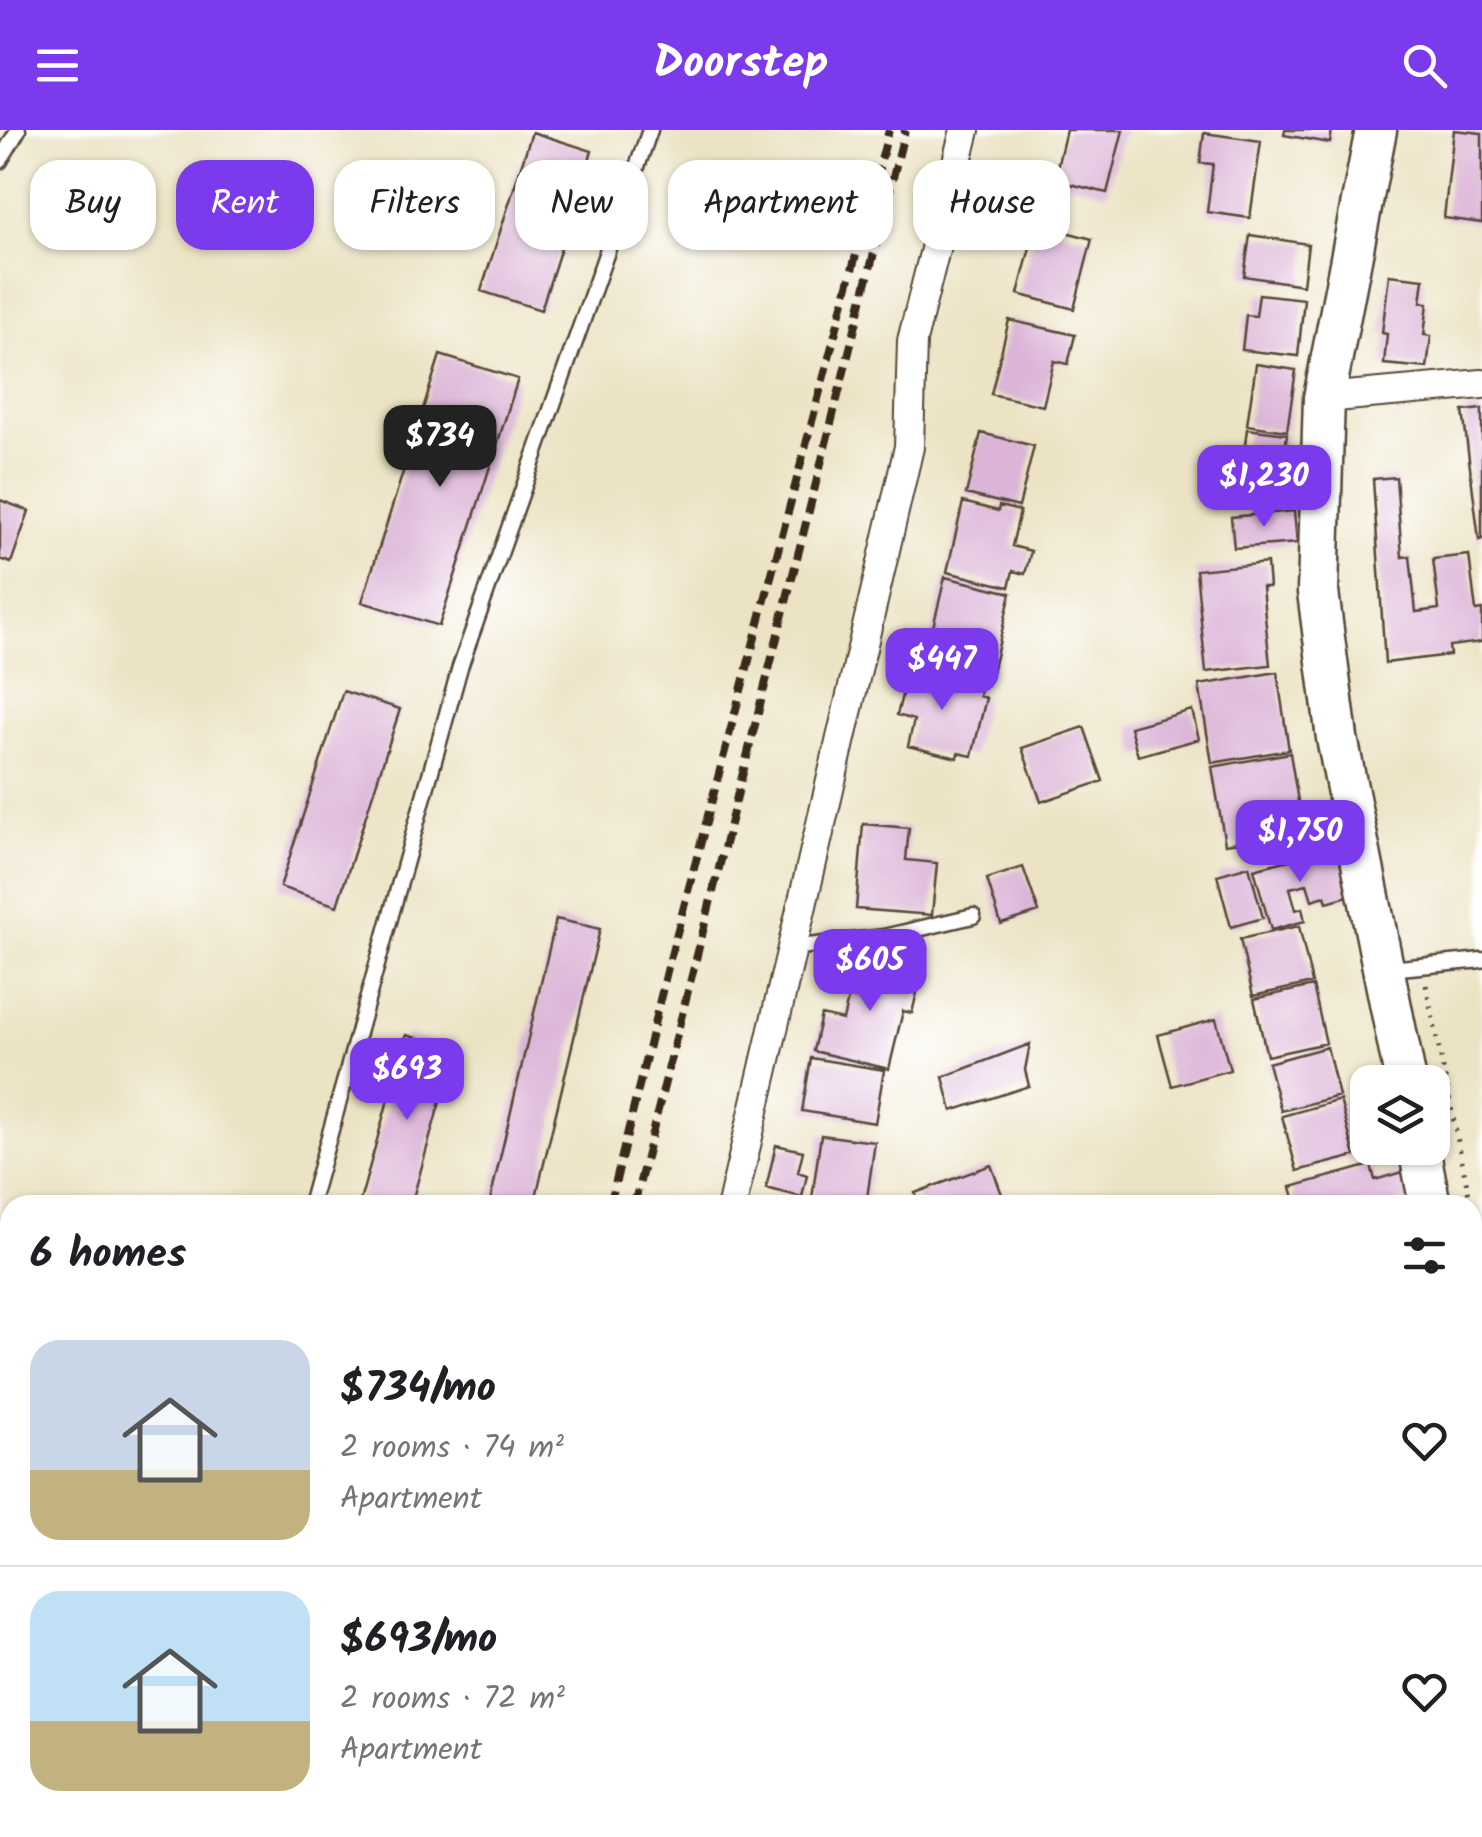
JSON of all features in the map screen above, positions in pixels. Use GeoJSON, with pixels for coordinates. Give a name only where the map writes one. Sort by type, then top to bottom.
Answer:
{"type":"FeatureCollection","features":[{"type":"Feature","properties":{"kind":"main road"},"geometry":{"type":"LineString","coordinates":[[1376,130],[1324,398],[1318,592],[1336,738],[1402,967],[1405,1065]]}},
{"type":"Feature","properties":{"kind":"main road"},"geometry":{"type":"LineString","coordinates":[[1422,1165],[1428,1195]]}},
{"type":"Feature","properties":{"kind":"street"},"geometry":{"type":"LineString","coordinates":[[734,1195],[909,446],[912,341],[965,130]]}},
{"type":"Feature","properties":{"kind":"street"},"geometry":{"type":"LineString","coordinates":[[1324,398],[1482,384]]}},
{"type":"Feature","properties":{"kind":"lane"},"geometry":{"type":"LineString","coordinates":[[0,161],[18,130]]}},
{"type":"Feature","properties":{"kind":"lane"},"geometry":{"type":"LineString","coordinates":[[313,1195],[460,667],[650,130]]}},
{"type":"Feature","properties":{"kind":"lane"},"geometry":{"type":"LineString","coordinates":[[792,948],[884,937],[973,916]]}},
{"type":"Feature","properties":{"kind":"lane"},"geometry":{"type":"LineString","coordinates":[[1402,967],[1482,960]]}},
{"type":"Feature","properties":{"kind":"path"},"geometry":{"type":"LineString","coordinates":[[1402,967],[1468,1195]]}},
{"type":"Feature","properties":{"kind":"building"},"geometry":{"type":"Polygon","coordinates":[[[1066,130],[1123,130],[1107,193],[1070,184],[1070,160],[1059,160],[1066,130]]]}},
{"type":"Feature","properties":{"kind":"building"},"geometry":{"type":"Polygon","coordinates":[[[1285,130],[1332,130],[1330,143],[1284,135],[1285,130]]]}},
{"type":"Feature","properties":{"kind":"building"},"geometry":{"type":"Polygon","coordinates":[[[1454,130],[1482,133],[1482,223],[1444,218],[1454,130]]]}},
{"type":"Feature","properties":{"kind":"building"},"geometry":{"type":"Polygon","coordinates":[[[532,132],[592,151],[589,160],[523,160],[532,132]]]}},
{"type":"Feature","properties":{"kind":"building"},"geometry":{"type":"Polygon","coordinates":[[[1204,133],[1261,141],[1250,218],[1207,212],[1213,164],[1200,163],[1204,133]]]}},
{"type":"Feature","properties":{"kind":"building"},"geometry":{"type":"Polygon","coordinates":[[[515,185],[515,250],[560,250],[541,310],[481,291],[515,185]]]}},
{"type":"Feature","properties":{"kind":"building"},"geometry":{"type":"Polygon","coordinates":[[[1070,233],[1092,239],[1074,309],[1018,294],[1029,250],[1070,250],[1070,233]]]}},
{"type":"Feature","properties":{"kind":"building"},"geometry":{"type":"Polygon","coordinates":[[[1250,235],[1308,244],[1303,285],[1244,276],[1250,235]]]}},
{"type":"Feature","properties":{"kind":"building"},"geometry":{"type":"Polygon","coordinates":[[[1389,275],[1424,279],[1421,302],[1428,303],[1424,335],[1431,336],[1427,368],[1384,364],[1387,334],[1382,333],[1389,275]]]}},
{"type":"Feature","properties":{"kind":"building"},"geometry":{"type":"Polygon","coordinates":[[[1259,294],[1304,299],[1298,356],[1242,350],[1246,315],[1256,316],[1259,294]]]}},
{"type":"Feature","properties":{"kind":"building"},"geometry":{"type":"Polygon","coordinates":[[[1009,320],[1075,335],[1068,364],[1054,361],[1043,406],[991,394],[1009,320]]]}},
{"type":"Feature","properties":{"kind":"building"},"geometry":{"type":"Polygon","coordinates":[[[440,355],[518,379],[439,626],[362,602],[440,355]]]}},
{"type":"Feature","properties":{"kind":"building"},"geometry":{"type":"Polygon","coordinates":[[[1256,364],[1296,370],[1287,431],[1247,425],[1256,364]]]}},
{"type":"Feature","properties":{"kind":"building"},"geometry":{"type":"Polygon","coordinates":[[[1482,409],[1482,539],[1479,540],[1463,411],[1482,409]]]}},
{"type":"Feature","properties":{"kind":"building"},"geometry":{"type":"Polygon","coordinates":[[[1247,429],[1287,434],[1279,495],[1239,490],[1247,429]]]}},
{"type":"Feature","properties":{"kind":"building"},"geometry":{"type":"Polygon","coordinates":[[[981,433],[1034,446],[1019,507],[966,494],[981,433]]]}},
{"type":"Feature","properties":{"kind":"building"},"geometry":{"type":"Polygon","coordinates":[[[1396,477],[1402,557],[1410,556],[1416,612],[1439,609],[1433,559],[1469,555],[1476,611],[1482,610],[1482,642],[1449,646],[1450,655],[1385,663],[1373,479],[1396,477]]]}},
{"type":"Feature","properties":{"kind":"building"},"geometry":{"type":"Polygon","coordinates":[[[0,500],[29,511],[11,563],[0,559],[0,500]]]}},
{"type":"Feature","properties":{"kind":"building"},"geometry":{"type":"Polygon","coordinates":[[[963,502],[998,511],[999,506],[1020,511],[1012,546],[1031,551],[1025,574],[1013,571],[1009,587],[947,572],[963,502]]]}},
{"type":"Feature","properties":{"kind":"building"},"geometry":{"type":"Polygon","coordinates":[[[1294,511],[1297,543],[1234,548],[1231,517],[1294,511]]]}},
{"type":"Feature","properties":{"kind":"building"},"geometry":{"type":"Polygon","coordinates":[[[1267,563],[1269,587],[1262,587],[1270,665],[1206,672],[1196,570],[1267,563]]]}},
{"type":"Feature","properties":{"kind":"building"},"geometry":{"type":"Polygon","coordinates":[[[945,577],[1011,593],[991,677],[925,661],[945,577]]]}},
{"type":"Feature","properties":{"kind":"building"},"geometry":{"type":"Polygon","coordinates":[[[909,668],[981,685],[979,696],[986,698],[972,756],[958,753],[957,758],[908,746],[914,720],[897,715],[909,668]]]}},
{"type":"Feature","properties":{"kind":"building"},"geometry":{"type":"Polygon","coordinates":[[[1277,672],[1289,750],[1212,763],[1199,685],[1277,672]]]}},
{"type":"Feature","properties":{"kind":"building"},"geometry":{"type":"Polygon","coordinates":[[[343,691],[400,709],[337,906],[280,887],[343,691]]]}},
{"type":"Feature","properties":{"kind":"building"},"geometry":{"type":"Polygon","coordinates":[[[1192,710],[1199,739],[1138,756],[1130,727],[1192,710]]]}},
{"type":"Feature","properties":{"kind":"building"},"geometry":{"type":"Polygon","coordinates":[[[1084,727],[1103,781],[1041,802],[1022,748],[1084,727]]]}},
{"type":"Feature","properties":{"kind":"building"},"geometry":{"type":"Polygon","coordinates":[[[1290,753],[1303,832],[1225,844],[1212,767],[1290,753]]]}},
{"type":"Feature","properties":{"kind":"building"},"geometry":{"type":"Polygon","coordinates":[[[863,824],[909,828],[906,860],[937,863],[932,915],[856,909],[863,824]]]}},
{"type":"Feature","properties":{"kind":"building"},"geometry":{"type":"Polygon","coordinates":[[[1340,851],[1352,895],[1327,902],[1325,896],[1312,900],[1307,884],[1290,888],[1296,910],[1302,908],[1305,921],[1271,930],[1254,869],[1340,851]]]}},
{"type":"Feature","properties":{"kind":"building"},"geometry":{"type":"Polygon","coordinates":[[[1249,866],[1263,918],[1231,927],[1217,875],[1249,866]]]}},
{"type":"Feature","properties":{"kind":"building"},"geometry":{"type":"Polygon","coordinates":[[[1023,867],[1039,912],[1001,924],[987,879],[1023,867]]]}},
{"type":"Feature","properties":{"kind":"building"},"geometry":{"type":"Polygon","coordinates":[[[556,919],[600,929],[536,1195],[491,1195],[556,919]]]}},
{"type":"Feature","properties":{"kind":"building"},"geometry":{"type":"Polygon","coordinates":[[[1299,926],[1312,983],[1253,996],[1240,939],[1299,926]]]}},
{"type":"Feature","properties":{"kind":"building"},"geometry":{"type":"Polygon","coordinates":[[[858,956],[922,972],[912,1013],[903,1011],[889,1069],[813,1051],[821,1015],[843,1020],[858,956]]]}},
{"type":"Feature","properties":{"kind":"building"},"geometry":{"type":"Polygon","coordinates":[[[1313,986],[1326,1043],[1267,1056],[1254,999],[1313,986]]]}},
{"type":"Feature","properties":{"kind":"building"},"geometry":{"type":"Polygon","coordinates":[[[1216,1019],[1230,1070],[1172,1086],[1158,1035],[1216,1019]]]}},
{"type":"Feature","properties":{"kind":"building"},"geometry":{"type":"Polygon","coordinates":[[[406,1035],[455,1048],[414,1195],[362,1195],[406,1035]]]}},
{"type":"Feature","properties":{"kind":"building"},"geometry":{"type":"Polygon","coordinates":[[[1030,1044],[1025,1070],[1029,1086],[952,1111],[943,1077],[1030,1044]]]}},
{"type":"Feature","properties":{"kind":"building"},"geometry":{"type":"Polygon","coordinates":[[[1327,1047],[1339,1096],[1281,1111],[1268,1063],[1327,1047]]]}},
{"type":"Feature","properties":{"kind":"building"},"geometry":{"type":"Polygon","coordinates":[[[811,1058],[884,1070],[875,1123],[802,1111],[811,1058]]]}},
{"type":"Feature","properties":{"kind":"building"},"geometry":{"type":"Polygon","coordinates":[[[1340,1100],[1350,1137],[1350,1157],[1297,1171],[1282,1116],[1340,1100]]]}},
{"type":"Feature","properties":{"kind":"building"},"geometry":{"type":"Polygon","coordinates":[[[821,1135],[875,1142],[867,1195],[812,1195],[821,1135]]]}},
{"type":"Feature","properties":{"kind":"building"},"geometry":{"type":"Polygon","coordinates":[[[776,1145],[803,1151],[798,1172],[807,1175],[802,1195],[766,1188],[776,1145]]]}},
{"type":"Feature","properties":{"kind":"building"},"geometry":{"type":"Polygon","coordinates":[[[991,1165],[1002,1195],[916,1195],[991,1165]]]}},
{"type":"Feature","properties":{"kind":"building"},"geometry":{"type":"Polygon","coordinates":[[[1371,1165],[1375,1180],[1402,1172],[1409,1195],[1293,1195],[1291,1187],[1371,1165]]]}},
{"type":"Feature","properties":{"kind":"railway"},"geometry":{"type":"LineString","coordinates":[[612,1195],[669,963],[889,130]]}},
{"type":"Feature","properties":{"kind":"railway"},"geometry":{"type":"LineString","coordinates":[[637,1195],[905,130]]}}]}
